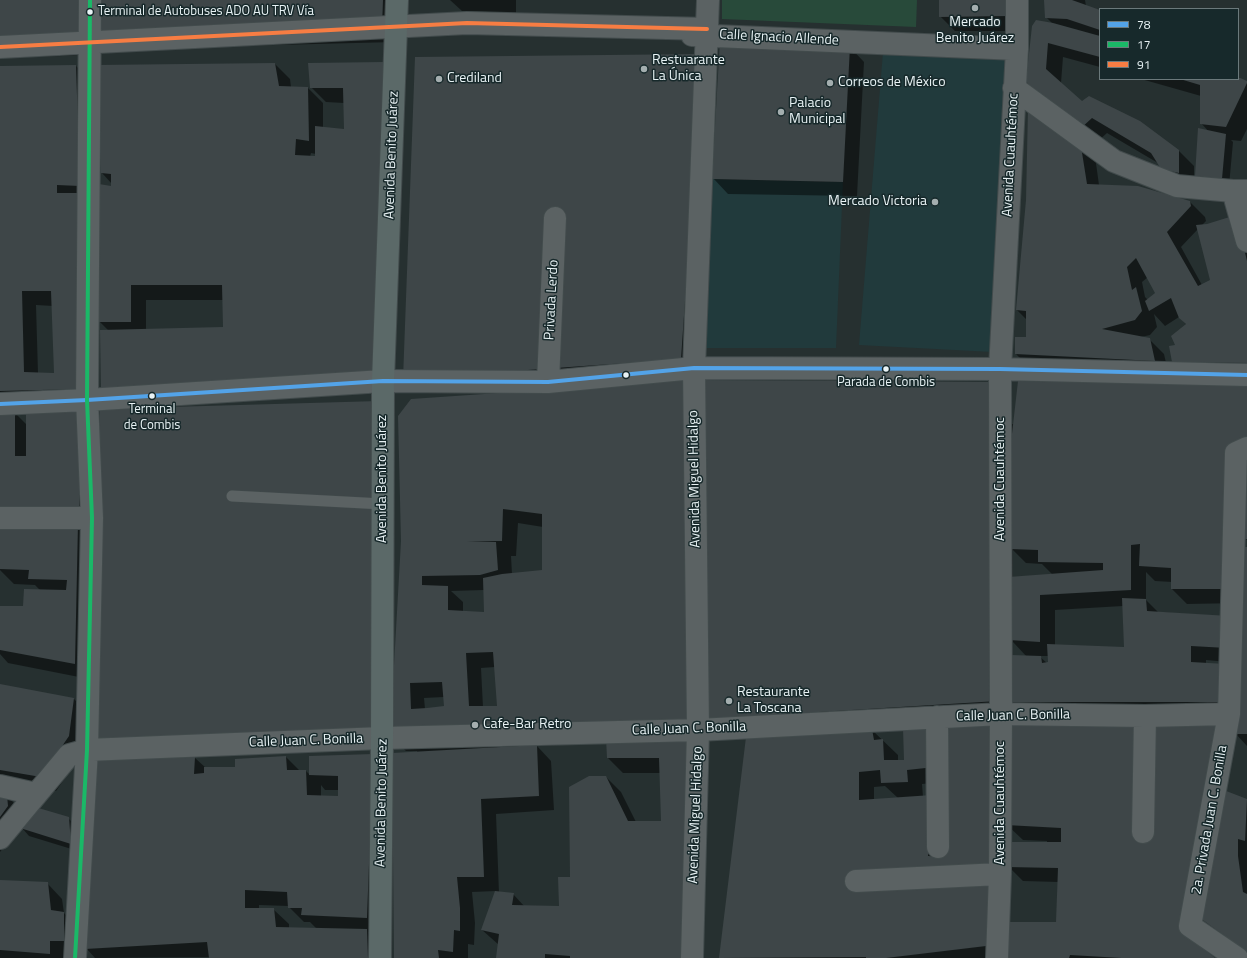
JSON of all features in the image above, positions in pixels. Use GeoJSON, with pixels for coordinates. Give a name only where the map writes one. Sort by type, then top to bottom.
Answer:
{"type":"FeatureCollection","features":[{"type":"Feature","properties":{"kind":"main road","name":"Avenida Benito Juárez"},"geometry":{"type":"LineString","coordinates":[[380,958],[383,381],[397,0]]}},
{"type":"Feature","properties":{"kind":"street"},"geometry":{"type":"LineString","coordinates":[[75,958],[78,752],[92,518],[87,400],[90,0]]}},
{"type":"Feature","properties":{"kind":"street","name":"Avenida Miguel Hidalgo"},"geometry":{"type":"LineString","coordinates":[[692,958],[698,730],[694,368],[708,0]]}},
{"type":"Feature","properties":{"kind":"street","name":"Avenida Cuauhtémoc"},"geometry":{"type":"LineString","coordinates":[[997,958],[1000,874],[1001,714],[1000,369],[1017,49],[1017,0]]}},
{"type":"Feature","properties":{"kind":"street","name":"Calle Ignacio Allende"},"geometry":{"type":"LineString","coordinates":[[397,30],[467,23],[706,32],[1017,49]]}},
{"type":"Feature","properties":{"kind":"street"},"geometry":{"type":"LineString","coordinates":[[0,47],[397,30]]}},
{"type":"Feature","properties":{"kind":"street"},"geometry":{"type":"LineString","coordinates":[[1014,88],[1114,161],[1177,186],[1240,191],[1247,241]]}},
{"type":"Feature","properties":{"kind":"street","name":"Privada Lerdo"},"geometry":{"type":"LineString","coordinates":[[548,382],[555,218]]}},
{"type":"Feature","properties":{"kind":"street"},"geometry":{"type":"LineString","coordinates":[[0,404],[87,400],[383,381],[548,382],[694,368],[1000,369],[1247,375]]}},
{"type":"Feature","properties":{"kind":"street"},"geometry":{"type":"LineString","coordinates":[[1229,714],[1236,453],[1247,448]]}},
{"type":"Feature","properties":{"kind":"street"},"geometry":{"type":"LineString","coordinates":[[0,518],[92,518]]}},
{"type":"Feature","properties":{"kind":"street","name":"Calle Juan C. Bonilla"},"geometry":{"type":"LineString","coordinates":[[78,752],[382,738],[698,730],[1001,714],[1145,716],[1229,714]]}},
{"type":"Feature","properties":{"kind":"street","name":"2a. Privada Juan C. Bonilla"},"geometry":{"type":"LineString","coordinates":[[1229,714],[1190,926],[1236,958]]}},
{"type":"Feature","properties":{"kind":"street"},"geometry":{"type":"LineString","coordinates":[[1143,832],[1145,716]]}},
{"type":"Feature","properties":{"kind":"street"},"geometry":{"type":"LineString","coordinates":[[937,717],[938,847]]}},
{"type":"Feature","properties":{"kind":"street"},"geometry":{"type":"LineString","coordinates":[[0,838],[36,794],[78,752]]}},
{"type":"Feature","properties":{"kind":"street"},"geometry":{"type":"LineString","coordinates":[[0,786],[36,794]]}},
{"type":"Feature","properties":{"kind":"street"},"geometry":{"type":"LineString","coordinates":[[856,881],[1000,874]]}},
{"type":"Feature","properties":{"kind":"lane"},"geometry":{"type":"LineString","coordinates":[[232,496],[383,504]]}},
{"type":"Feature","properties":{"kind":"shaded area","name":"Mercado Victoria"},"geometry":{"type":"Polygon","coordinates":[[[883,52],[1007,59],[993,352],[859,345],[883,52]]]}},
{"type":"Feature","properties":{"kind":"shaded area"},"geometry":{"type":"Polygon","coordinates":[[[712,179],[843,182],[836,348],[703,348],[712,179]]]}},
{"type":"Feature","properties":{"kind":"green space"},"geometry":{"type":"Polygon","coordinates":[[[722,0],[917,0],[916,27],[722,19],[722,0]]]}},
{"type":"Feature","properties":{"kind":"building"},"geometry":{"type":"Polygon","coordinates":[[[0,0],[80,0],[78,40],[0,43],[0,0]]]}},
{"type":"Feature","properties":{"kind":"building"},"geometry":{"type":"Polygon","coordinates":[[[99,0],[383,0],[382,27],[99,34],[99,0]]]}},
{"type":"Feature","properties":{"kind":"building","name":"Mercado Benito Juárez"},"geometry":{"type":"Polygon","coordinates":[[[939,0],[1010,0],[1010,16],[939,17],[939,0]]]}},
{"type":"Feature","properties":{"kind":"building"},"geometry":{"type":"Polygon","coordinates":[[[1044,0],[1072,0],[1099,10],[1099,30],[1067,19],[1045,18],[1044,0]]]}},
{"type":"Feature","properties":{"kind":"building"},"geometry":{"type":"Polygon","coordinates":[[[1036,20],[1053,23],[1099,36],[1099,57],[1048,43],[1046,69],[1082,101],[1089,96],[1140,121],[1179,150],[1179,173],[1161,169],[1151,153],[1092,118],[1080,129],[1039,99],[1026,81],[1032,26],[1036,20]]]}},
{"type":"Feature","properties":{"kind":"building","name":"Palacio Municipal"},"geometry":{"type":"Polygon","coordinates":[[[720,40],[850,46],[843,182],[712,179],[720,40]]]}},
{"type":"Feature","properties":{"kind":"building"},"geometry":{"type":"Polygon","coordinates":[[[702,54],[681,359],[403,379],[415,57],[702,54]]]}},
{"type":"Feature","properties":{"kind":"building"},"geometry":{"type":"Polygon","coordinates":[[[384,62],[379,377],[101,390],[100,330],[223,327],[222,285],[131,285],[131,322],[99,322],[99,184],[111,186],[111,174],[101,173],[96,65],[275,63],[279,86],[308,87],[309,141],[296,139],[295,155],[315,156],[315,126],[344,129],[343,88],[310,88],[308,63],[384,62]]]}},
{"type":"Feature","properties":{"kind":"building"},"geometry":{"type":"Polygon","coordinates":[[[76,65],[80,186],[57,185],[57,193],[80,193],[82,389],[0,391],[0,66],[76,65]],[[22,291],[24,372],[54,373],[51,291],[22,291]]]}},
{"type":"Feature","properties":{"kind":"building"},"geometry":{"type":"Polygon","coordinates":[[[1239,77],[1247,81],[1226,127],[1200,124],[1200,85],[1183,80],[1239,80],[1239,77]]]}},
{"type":"Feature","properties":{"kind":"building"},"geometry":{"type":"Polygon","coordinates":[[[1028,108],[1080,140],[1087,184],[1138,186],[1190,201],[1191,206],[1167,232],[1198,286],[1210,280],[1196,225],[1207,224],[1236,215],[1247,261],[1247,363],[1172,362],[1169,346],[1175,345],[1171,336],[1186,324],[1179,318],[1171,298],[1149,311],[1145,301],[1155,293],[1136,258],[1127,267],[1132,290],[1136,287],[1142,311],[1135,320],[1102,329],[1150,338],[1155,361],[1015,354],[1015,337],[1026,337],[1026,311],[1016,310],[1026,200],[1028,108]]]}},
{"type":"Feature","properties":{"kind":"building"},"geometry":{"type":"Polygon","coordinates":[[[1198,128],[1226,134],[1222,179],[1195,176],[1198,128]]]}},
{"type":"Feature","properties":{"kind":"building"},"geometry":{"type":"Polygon","coordinates":[[[689,380],[695,723],[390,736],[401,541],[398,416],[411,399],[689,380]],[[503,509],[502,541],[467,541],[496,542],[498,570],[480,575],[422,576],[422,585],[448,586],[448,610],[484,612],[483,578],[502,574],[542,570],[542,514],[503,509]],[[493,652],[466,653],[469,706],[497,706],[493,652]],[[442,682],[410,683],[411,709],[444,706],[442,682]]]}},
{"type":"Feature","properties":{"kind":"building"},"geometry":{"type":"Polygon","coordinates":[[[702,380],[998,382],[998,701],[705,719],[707,513],[702,380]]]}},
{"type":"Feature","properties":{"kind":"building"},"geometry":{"type":"Polygon","coordinates":[[[1018,381],[1247,384],[1247,440],[1229,589],[1171,589],[1171,568],[1139,566],[1140,544],[1131,545],[1131,590],[1040,595],[1040,642],[1009,640],[1008,577],[1103,570],[1103,563],[1038,562],[1038,550],[1010,549],[1008,469],[1018,381]]]}},
{"type":"Feature","properties":{"kind":"building"},"geometry":{"type":"Polygon","coordinates":[[[379,401],[371,734],[91,741],[100,409],[379,401]]]}},
{"type":"Feature","properties":{"kind":"building"},"geometry":{"type":"Polygon","coordinates":[[[26,411],[80,411],[79,510],[0,509],[0,412],[15,412],[15,456],[26,456],[26,411]]]}},
{"type":"Feature","properties":{"kind":"building"},"geometry":{"type":"Polygon","coordinates":[[[1247,457],[1247,539],[1244,539],[1242,482],[1247,457]]]}},
{"type":"Feature","properties":{"kind":"building"},"geometry":{"type":"Polygon","coordinates":[[[78,523],[75,664],[0,650],[0,606],[23,606],[24,589],[66,590],[67,580],[28,579],[29,570],[0,569],[0,524],[78,523]]]}},
{"type":"Feature","properties":{"kind":"building"},"geometry":{"type":"Polygon","coordinates":[[[1245,547],[1247,547],[1247,734],[1234,734],[1245,547]]]}},
{"type":"Feature","properties":{"kind":"building"},"geometry":{"type":"Polygon","coordinates":[[[1122,598],[1146,599],[1147,611],[1229,616],[1227,648],[1191,646],[1191,662],[1226,664],[1224,702],[1009,702],[1011,655],[1041,656],[1042,663],[1048,662],[1047,644],[1124,647],[1122,598]]]}},
{"type":"Feature","properties":{"kind":"building"},"geometry":{"type":"Polygon","coordinates":[[[0,684],[74,698],[69,736],[41,777],[0,770],[0,684]]]}},
{"type":"Feature","properties":{"kind":"building"},"geometry":{"type":"Polygon","coordinates":[[[1011,718],[1219,721],[1183,932],[1215,958],[1122,958],[1070,955],[1069,958],[1006,958],[1006,922],[1056,922],[1058,868],[1007,867],[1007,842],[1061,842],[1061,828],[1006,825],[1011,718]]]}},
{"type":"Feature","properties":{"kind":"building"},"geometry":{"type":"Polygon","coordinates":[[[997,719],[989,864],[846,875],[847,889],[990,878],[986,946],[886,958],[719,958],[746,737],[872,729],[874,740],[883,739],[884,760],[904,760],[903,728],[934,724],[935,767],[907,770],[908,782],[881,783],[880,770],[859,772],[859,800],[932,795],[928,856],[944,857],[944,723],[997,719]]]}},
{"type":"Feature","properties":{"kind":"building"},"geometry":{"type":"Polygon","coordinates":[[[606,738],[690,738],[687,958],[570,958],[570,956],[545,954],[545,958],[496,958],[499,934],[481,930],[495,891],[514,893],[512,905],[559,906],[558,877],[570,877],[569,787],[589,776],[606,776],[628,821],[661,821],[659,758],[607,758],[606,738]]]}},
{"type":"Feature","properties":{"kind":"building"},"geometry":{"type":"Polygon","coordinates":[[[537,745],[539,796],[481,799],[484,877],[457,877],[460,908],[460,931],[454,930],[453,952],[438,950],[439,958],[394,958],[392,753],[537,745]]]}},
{"type":"Feature","properties":{"kind":"building"},"geometry":{"type":"Polygon","coordinates":[[[373,754],[367,918],[301,915],[302,908],[288,908],[287,892],[245,890],[245,908],[274,908],[276,927],[367,929],[368,958],[209,958],[207,942],[85,949],[88,758],[195,757],[194,774],[204,773],[204,767],[235,767],[235,759],[286,756],[287,770],[306,770],[307,795],[338,796],[338,776],[309,775],[309,756],[373,754]]]}},
{"type":"Feature","properties":{"kind":"building"},"geometry":{"type":"Polygon","coordinates":[[[1221,789],[1247,799],[1245,841],[1238,839],[1238,856],[1243,892],[1247,894],[1247,952],[1200,918],[1221,789]]]}},
{"type":"Feature","properties":{"kind":"building"},"geometry":{"type":"Polygon","coordinates":[[[0,793],[7,795],[8,806],[0,817],[0,793]]]}},
{"type":"Feature","properties":{"kind":"building"},"geometry":{"type":"Polygon","coordinates":[[[35,807],[69,817],[71,844],[20,828],[35,807]]]}},
{"type":"Feature","properties":{"kind":"building"},"geometry":{"type":"Polygon","coordinates":[[[0,880],[48,882],[51,910],[64,912],[64,941],[50,941],[50,954],[0,950],[0,880]]]}},
{"type":"Feature","properties":{"kind":"transit line","name":"17"},"geometry":{"type":"LineString","coordinates":[[75,958],[87,750],[92,518],[87,400],[90,0]]}},
{"type":"Feature","properties":{"kind":"transit line","name":"91"},"geometry":{"type":"LineString","coordinates":[[0,47],[467,23],[707,29]]}},
{"type":"Feature","properties":{"kind":"transit line","name":"78"},"geometry":{"type":"LineString","coordinates":[[0,404],[87,400],[383,381],[548,382],[694,368],[1000,369],[1247,375]]}},
{"type":"Feature","properties":{"kind":"place","name":"Mercado Benito Juárez"},"geometry":{"type":"Point","coordinates":[975,8]}},
{"type":"Feature","properties":{"kind":"place","name":"Terminal de Autobuses ADO AU TRV Vía"},"geometry":{"type":"Point","coordinates":[90,12]}},
{"type":"Feature","properties":{"kind":"place","name":"Restuarante La Única"},"geometry":{"type":"Point","coordinates":[644,69]}},
{"type":"Feature","properties":{"kind":"place","name":"Crediland"},"geometry":{"type":"Point","coordinates":[439,79]}},
{"type":"Feature","properties":{"kind":"place","name":"Correos de México"},"geometry":{"type":"Point","coordinates":[830,83]}},
{"type":"Feature","properties":{"kind":"place","name":"Palacio Municipal"},"geometry":{"type":"Point","coordinates":[781,112]}},
{"type":"Feature","properties":{"kind":"place","name":"Mercado Victoria"},"geometry":{"type":"Point","coordinates":[935,202]}},
{"type":"Feature","properties":{"kind":"place","name":"Parada de Combis"},"geometry":{"type":"Point","coordinates":[886,369]}},
{"type":"Feature","properties":{"kind":"place","name":"Terminal de Combis"},"geometry":{"type":"Point","coordinates":[152,396]}},
{"type":"Feature","properties":{"kind":"place","name":"Restaurante La Toscana"},"geometry":{"type":"Point","coordinates":[729,701]}},
{"type":"Feature","properties":{"kind":"place","name":"Cafe-Bar Retro"},"geometry":{"type":"Point","coordinates":[475,725]}}]}
